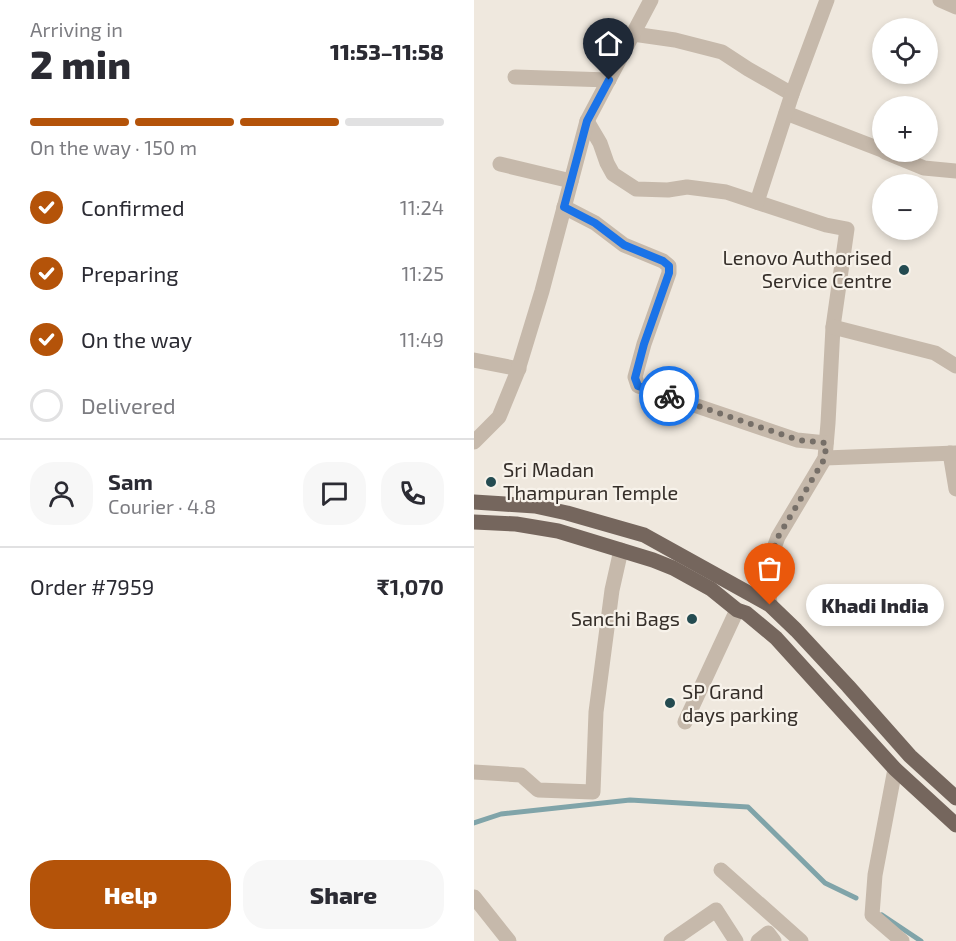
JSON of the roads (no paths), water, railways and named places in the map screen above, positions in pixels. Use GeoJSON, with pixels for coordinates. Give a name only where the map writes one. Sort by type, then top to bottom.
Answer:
{"type":"FeatureCollection","features":[{"type":"Feature","properties":{"kind":"main road"},"geometry":{"type":"LineString","coordinates":[[474,502],[535,506],[644,535],[770,605],[848,686],[910,756],[956,798]]}},
{"type":"Feature","properties":{"kind":"main road"},"geometry":{"type":"LineString","coordinates":[[474,522],[516,524],[558,531],[645,557],[673,568],[711,589],[737,610],[746,613],[776,638],[895,769],[956,825]]}},
{"type":"Feature","properties":{"kind":"street"},"geometry":{"type":"LineString","coordinates":[[474,442],[499,417],[519,369],[587,121],[651,0]]}},
{"type":"Feature","properties":{"kind":"street"},"geometry":{"type":"LineString","coordinates":[[757,202],[792,94],[827,0]]}},
{"type":"Feature","properties":{"kind":"street"},"geometry":{"type":"LineString","coordinates":[[940,0],[956,8]]}},
{"type":"Feature","properties":{"kind":"street"},"geometry":{"type":"LineString","coordinates":[[633,34],[675,40],[722,52],[792,94]]}},
{"type":"Feature","properties":{"kind":"street"},"geometry":{"type":"LineString","coordinates":[[516,77],[609,80]]}},
{"type":"Feature","properties":{"kind":"street"},"geometry":{"type":"LineString","coordinates":[[786,113],[872,146]]}},
{"type":"Feature","properties":{"kind":"street"},"geometry":{"type":"LineString","coordinates":[[587,121],[600,143],[613,174],[636,189],[668,190],[687,187],[726,192],[826,225],[847,229],[833,327],[825,451],[778,537],[767,567],[770,605]]}},
{"type":"Feature","properties":{"kind":"street"},"geometry":{"type":"LineString","coordinates":[[910,162],[924,168],[956,171]]}},
{"type":"Feature","properties":{"kind":"street"},"geometry":{"type":"LineString","coordinates":[[500,164],[571,181]]}},
{"type":"Feature","properties":{"kind":"street"},"geometry":{"type":"LineString","coordinates":[[564,207],[595,223],[624,245],[663,261],[669,266],[669,273],[644,344],[635,378],[638,386],[825,451],[953,453],[956,489]]}},
{"type":"Feature","properties":{"kind":"street"},"geometry":{"type":"LineString","coordinates":[[833,327],[935,353],[956,366]]}},
{"type":"Feature","properties":{"kind":"street"},"geometry":{"type":"LineString","coordinates":[[474,360],[519,369]]}},
{"type":"Feature","properties":{"kind":"street"},"geometry":{"type":"LineString","coordinates":[[474,772],[521,775],[538,790],[593,792],[596,712],[612,590],[621,550]]}},
{"type":"Feature","properties":{"kind":"street"},"geometry":{"type":"LineString","coordinates":[[686,722],[737,610]]}},
{"type":"Feature","properties":{"kind":"street"},"geometry":{"type":"LineString","coordinates":[[895,769],[875,875],[872,915],[902,941]]}},
{"type":"Feature","properties":{"kind":"street"},"geometry":{"type":"LineString","coordinates":[[721,870],[801,941]]}},
{"type":"Feature","properties":{"kind":"street"},"geometry":{"type":"LineString","coordinates":[[474,897],[509,941]]}},
{"type":"Feature","properties":{"kind":"street"},"geometry":{"type":"LineString","coordinates":[[671,941],[716,910],[736,941]]}},
{"type":"Feature","properties":{"kind":"street"},"geometry":{"type":"LineString","coordinates":[[758,941],[768,933],[774,941]]}},
{"type":"Feature","properties":{"kind":"waterway"},"geometry":{"type":"LineString","coordinates":[[474,823],[501,814],[630,800],[748,807],[825,883],[856,898]]}},
{"type":"Feature","properties":{"kind":"waterway"},"geometry":{"type":"LineString","coordinates":[[882,915],[921,941]]}},
{"type":"Feature","properties":{"kind":"place","name":"Lenovo Authorised Service Centre"},"geometry":{"type":"Point","coordinates":[904,270]}},
{"type":"Feature","properties":{"kind":"place","name":"Sri Madan Thampuran Temple"},"geometry":{"type":"Point","coordinates":[491,482]}},
{"type":"Feature","properties":{"kind":"place","name":"Khadi India"},"geometry":{"type":"Point","coordinates":[770,605]}},
{"type":"Feature","properties":{"kind":"place","name":"Sanchi Bags"},"geometry":{"type":"Point","coordinates":[692,619]}},
{"type":"Feature","properties":{"kind":"place","name":"SP Grand days parking"},"geometry":{"type":"Point","coordinates":[670,703]}}]}
